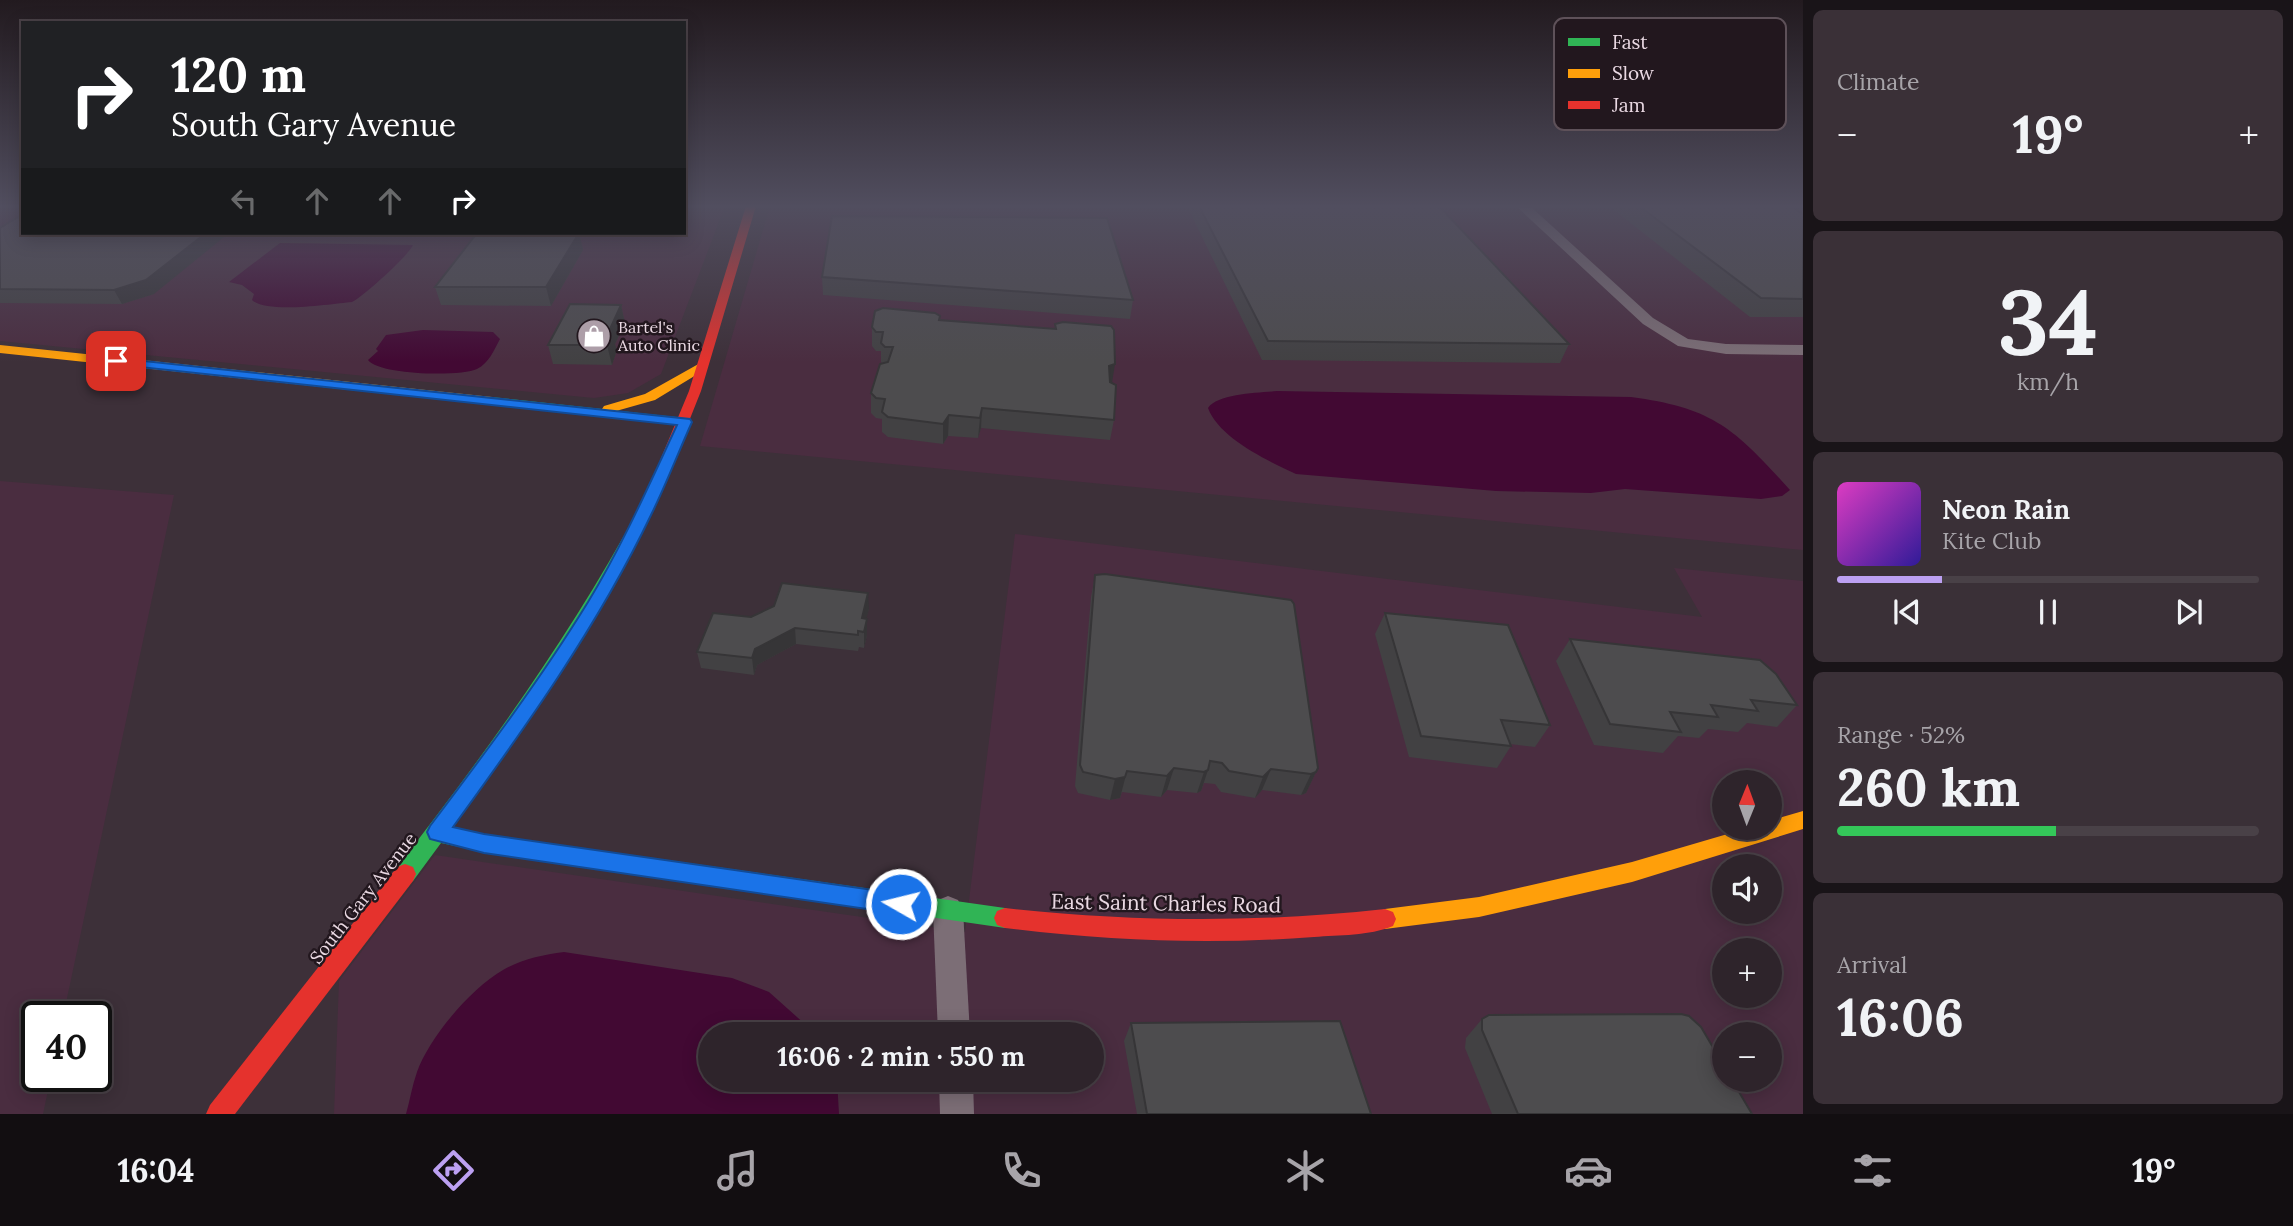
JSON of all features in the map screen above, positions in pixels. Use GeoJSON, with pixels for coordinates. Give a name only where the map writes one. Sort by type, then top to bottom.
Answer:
{"type":"FeatureCollection","features":[{"type":"Feature","properties":{"kind":"street","name":"South Gary Avenue"},"geometry":{"type":"LineString","coordinates":[[219,1114],[508,736],[594,606],[653,496],[685,422],[735,258]]}},
{"type":"Feature","properties":{"kind":"street"},"geometry":{"type":"LineString","coordinates":[[1579,258],[1648,321],[1684,343],[1726,349],[1803,351]]}},
{"type":"Feature","properties":{"kind":"street"},"geometry":{"type":"LineString","coordinates":[[0,349],[685,422]]}},
{"type":"Feature","properties":{"kind":"street"},"geometry":{"type":"LineString","coordinates":[[595,414],[650,397],[702,366]]}},
{"type":"Feature","properties":{"kind":"street","name":"East Saint Charles Road"},"geometry":{"type":"LineString","coordinates":[[437,832],[484,843],[1028,920],[1142,928],[1242,929],[1358,923],[1479,907],[1632,872],[1803,820]]}},
{"type":"Feature","properties":{"kind":"street"},"geometry":{"type":"LineString","coordinates":[[948,910],[953,1022]]}},
{"type":"Feature","properties":{"kind":"street"},"geometry":{"type":"LineString","coordinates":[[956,1092],[957,1114]]}},
{"type":"Feature","properties":{"kind":"shaded area"},"geometry":{"type":"Polygon","coordinates":[[[0,258],[705,258],[661,374],[628,393],[594,398],[0,341],[0,258]]]}},
{"type":"Feature","properties":{"kind":"shaded area"},"geometry":{"type":"Polygon","coordinates":[[[260,258],[402,258],[352,302],[299,307],[271,306],[252,300],[254,294],[242,285],[229,282],[260,258]]]}},
{"type":"Feature","properties":{"kind":"shaded area"},"geometry":{"type":"Polygon","coordinates":[[[755,258],[1803,258],[1803,550],[700,446],[755,258]]]}},
{"type":"Feature","properties":{"kind":"shaded area"},"geometry":{"type":"Polygon","coordinates":[[[423,330],[493,332],[500,339],[485,363],[468,372],[403,372],[375,365],[368,360],[378,351],[376,349],[386,335],[423,330]]]}},
{"type":"Feature","properties":{"kind":"shaded area"},"geometry":{"type":"Polygon","coordinates":[[[1277,391],[1631,397],[1659,402],[1703,415],[1721,425],[1754,451],[1790,490],[1782,496],[1761,499],[1625,489],[1591,493],[1496,491],[1296,474],[1233,439],[1222,429],[1208,408],[1220,399],[1277,391]]]}},
{"type":"Feature","properties":{"kind":"shaded area"},"geometry":{"type":"Polygon","coordinates":[[[0,481],[174,495],[66,1001],[21,1001],[21,1092],[48,1092],[43,1114],[0,1114],[0,481]]]}},
{"type":"Feature","properties":{"kind":"shaded area"},"geometry":{"type":"Polygon","coordinates":[[[1015,534],[1702,617],[1674,568],[1803,581],[1803,1114],[334,1114],[339,981],[435,855],[965,932],[1015,534]]]}},
{"type":"Feature","properties":{"kind":"shaded area"},"geometry":{"type":"Polygon","coordinates":[[[564,952],[732,978],[769,992],[803,1022],[698,1022],[698,1092],[838,1092],[839,1114],[406,1114],[415,1077],[423,1059],[453,1015],[491,978],[510,966],[532,958],[564,952]]]}},
{"type":"Feature","properties":{"kind":"building"},"geometry":{"type":"Polygon","coordinates":[[[0,258],[174,258],[146,280],[114,290],[0,289],[0,258]]]}},
{"type":"Feature","properties":{"kind":"building"},"geometry":{"type":"Polygon","coordinates":[[[458,258],[564,258],[546,287],[435,287],[458,258]]]}},
{"type":"Feature","properties":{"kind":"building"},"geometry":{"type":"Polygon","coordinates":[[[825,258],[1120,258],[1133,300],[822,277],[825,258]]]}},
{"type":"Feature","properties":{"kind":"building"},"geometry":{"type":"Polygon","coordinates":[[[1226,258],[1488,258],[1569,344],[1268,341],[1226,258]]]}},
{"type":"Feature","properties":{"kind":"building"},"geometry":{"type":"Polygon","coordinates":[[[1708,258],[1803,258],[1803,299],[1761,298],[1708,258]]]}},
{"type":"Feature","properties":{"kind":"building"},"geometry":{"type":"Polygon","coordinates":[[[570,304],[621,305],[610,329],[612,331],[607,345],[548,345],[570,304]]]}},
{"type":"Feature","properties":{"kind":"building"},"geometry":{"type":"Polygon","coordinates":[[[883,308],[935,313],[940,316],[939,320],[1056,329],[1055,324],[1063,322],[1111,326],[1114,330],[1115,364],[1109,366],[1110,382],[1116,385],[1114,420],[982,408],[980,418],[949,415],[943,424],[888,417],[882,412],[885,399],[876,398],[871,393],[880,364],[888,362],[893,347],[885,347],[881,343],[883,332],[876,332],[872,327],[875,311],[883,308]]]}},
{"type":"Feature","properties":{"kind":"building"},"geometry":{"type":"Polygon","coordinates":[[[1105,574],[1291,600],[1294,604],[1318,768],[1316,772],[1311,774],[1271,769],[1263,777],[1229,771],[1222,763],[1210,761],[1208,770],[1204,772],[1174,768],[1167,776],[1127,771],[1125,777],[1115,779],[1083,772],[1080,765],[1095,575],[1105,574]]]}},
{"type":"Feature","properties":{"kind":"building"},"geometry":{"type":"Polygon","coordinates":[[[782,583],[868,593],[862,618],[867,619],[864,632],[858,631],[858,635],[795,628],[755,649],[752,658],[697,652],[713,613],[751,617],[774,606],[782,583]]]}},
{"type":"Feature","properties":{"kind":"building"},"geometry":{"type":"Polygon","coordinates":[[[1385,613],[1508,625],[1550,725],[1501,720],[1511,746],[1421,736],[1385,613]]]}},
{"type":"Feature","properties":{"kind":"building"},"geometry":{"type":"Polygon","coordinates":[[[1570,639],[1760,660],[1776,674],[1797,705],[1751,700],[1758,711],[1711,705],[1718,717],[1670,712],[1681,732],[1610,724],[1570,639]]]}},
{"type":"Feature","properties":{"kind":"building"},"geometry":{"type":"Polygon","coordinates":[[[1489,1015],[1689,1016],[1701,1027],[1712,1046],[1712,1092],[1739,1092],[1752,1114],[1518,1114],[1482,1030],[1482,1019],[1489,1015]]]}},
{"type":"Feature","properties":{"kind":"building"},"geometry":{"type":"Polygon","coordinates":[[[1340,1021],[1371,1114],[1147,1114],[1131,1023],[1340,1021]]]}},
{"type":"Feature","properties":{"kind":"traffic: fast"},"geometry":{"type":"LineString","coordinates":[[492,401],[685,422]]}},
{"type":"Feature","properties":{"kind":"traffic: fast"},"geometry":{"type":"LineString","coordinates":[[405,874],[506,738],[568,645],[625,549],[651,499]]}},
{"type":"Feature","properties":{"kind":"traffic: fast"},"geometry":{"type":"LineString","coordinates":[[437,833],[483,843],[1005,918]]}},
{"type":"Feature","properties":{"kind":"traffic: slow"},"geometry":{"type":"LineString","coordinates":[[0,349],[492,401]]}},
{"type":"Feature","properties":{"kind":"traffic: slow"},"geometry":{"type":"LineString","coordinates":[[609,409],[650,397],[702,366]]}},
{"type":"Feature","properties":{"kind":"traffic: slow"},"geometry":{"type":"LineString","coordinates":[[1385,919],[1479,907],[1632,872],[1803,820]]}},
{"type":"Feature","properties":{"kind":"traffic: jam"},"geometry":{"type":"LineString","coordinates":[[651,499],[695,391],[736,258]]}},
{"type":"Feature","properties":{"kind":"traffic: jam"},"geometry":{"type":"LineString","coordinates":[[219,1114],[405,874]]}},
{"type":"Feature","properties":{"kind":"traffic: jam"},"geometry":{"type":"LineString","coordinates":[[1005,918],[1146,930],[1293,928],[1385,919]]}},
{"type":"Feature","properties":{"kind":"place","name":"Bartel's Auto Clinic"},"geometry":{"type":"Point","coordinates":[594,336]}},
{"type":"Feature","properties":{"kind":"route"},"geometry":{"type":"LineString","coordinates":[[116,361],[685,422],[644,515],[594,606],[508,736],[437,832],[484,843],[901,904]]}}]}
